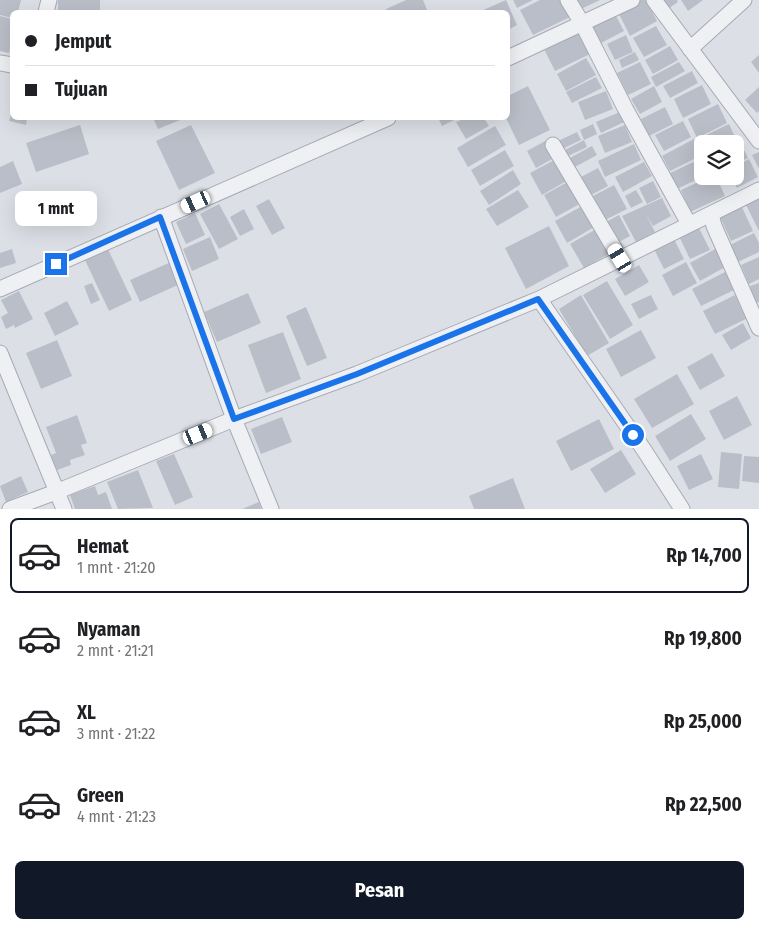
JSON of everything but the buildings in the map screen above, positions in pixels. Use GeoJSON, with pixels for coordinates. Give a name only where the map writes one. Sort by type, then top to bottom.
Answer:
{"type":"FeatureCollection","features":[{"type":"Feature","properties":{"kind":"street"},"geometry":{"type":"LineString","coordinates":[[568,0],[582,23],[624,108],[689,224]]}},
{"type":"Feature","properties":{"kind":"street"},"geometry":{"type":"LineString","coordinates":[[510,57],[632,0]]}},
{"type":"Feature","properties":{"kind":"street"},"geometry":{"type":"LineString","coordinates":[[654,0],[759,142]]}},
{"type":"Feature","properties":{"kind":"street"},"geometry":{"type":"LineString","coordinates":[[690,49],[744,0]]}},
{"type":"Feature","properties":{"kind":"street"},"geometry":{"type":"LineString","coordinates":[[0,289],[383,120]]}},
{"type":"Feature","properties":{"kind":"street"},"geometry":{"type":"LineString","coordinates":[[553,145],[620,258]]}},
{"type":"Feature","properties":{"kind":"street"},"geometry":{"type":"LineString","coordinates":[[10,509],[234,419],[357,374],[538,299],[759,190]]}},
{"type":"Feature","properties":{"kind":"street"},"geometry":{"type":"LineString","coordinates":[[711,214],[714,226],[759,328]]}},
{"type":"Feature","properties":{"kind":"street"},"geometry":{"type":"LineString","coordinates":[[160,217],[234,419],[271,509]]}},
{"type":"Feature","properties":{"kind":"street"},"geometry":{"type":"LineString","coordinates":[[538,299],[644,450],[682,509]]}},
{"type":"Feature","properties":{"kind":"street"},"geometry":{"type":"LineString","coordinates":[[0,353],[64,509]]}},
{"type":"Feature","properties":{"kind":"route"},"geometry":{"type":"LineString","coordinates":[[56,264],[160,217],[234,419],[357,374],[538,299],[633,435]]}}]}
